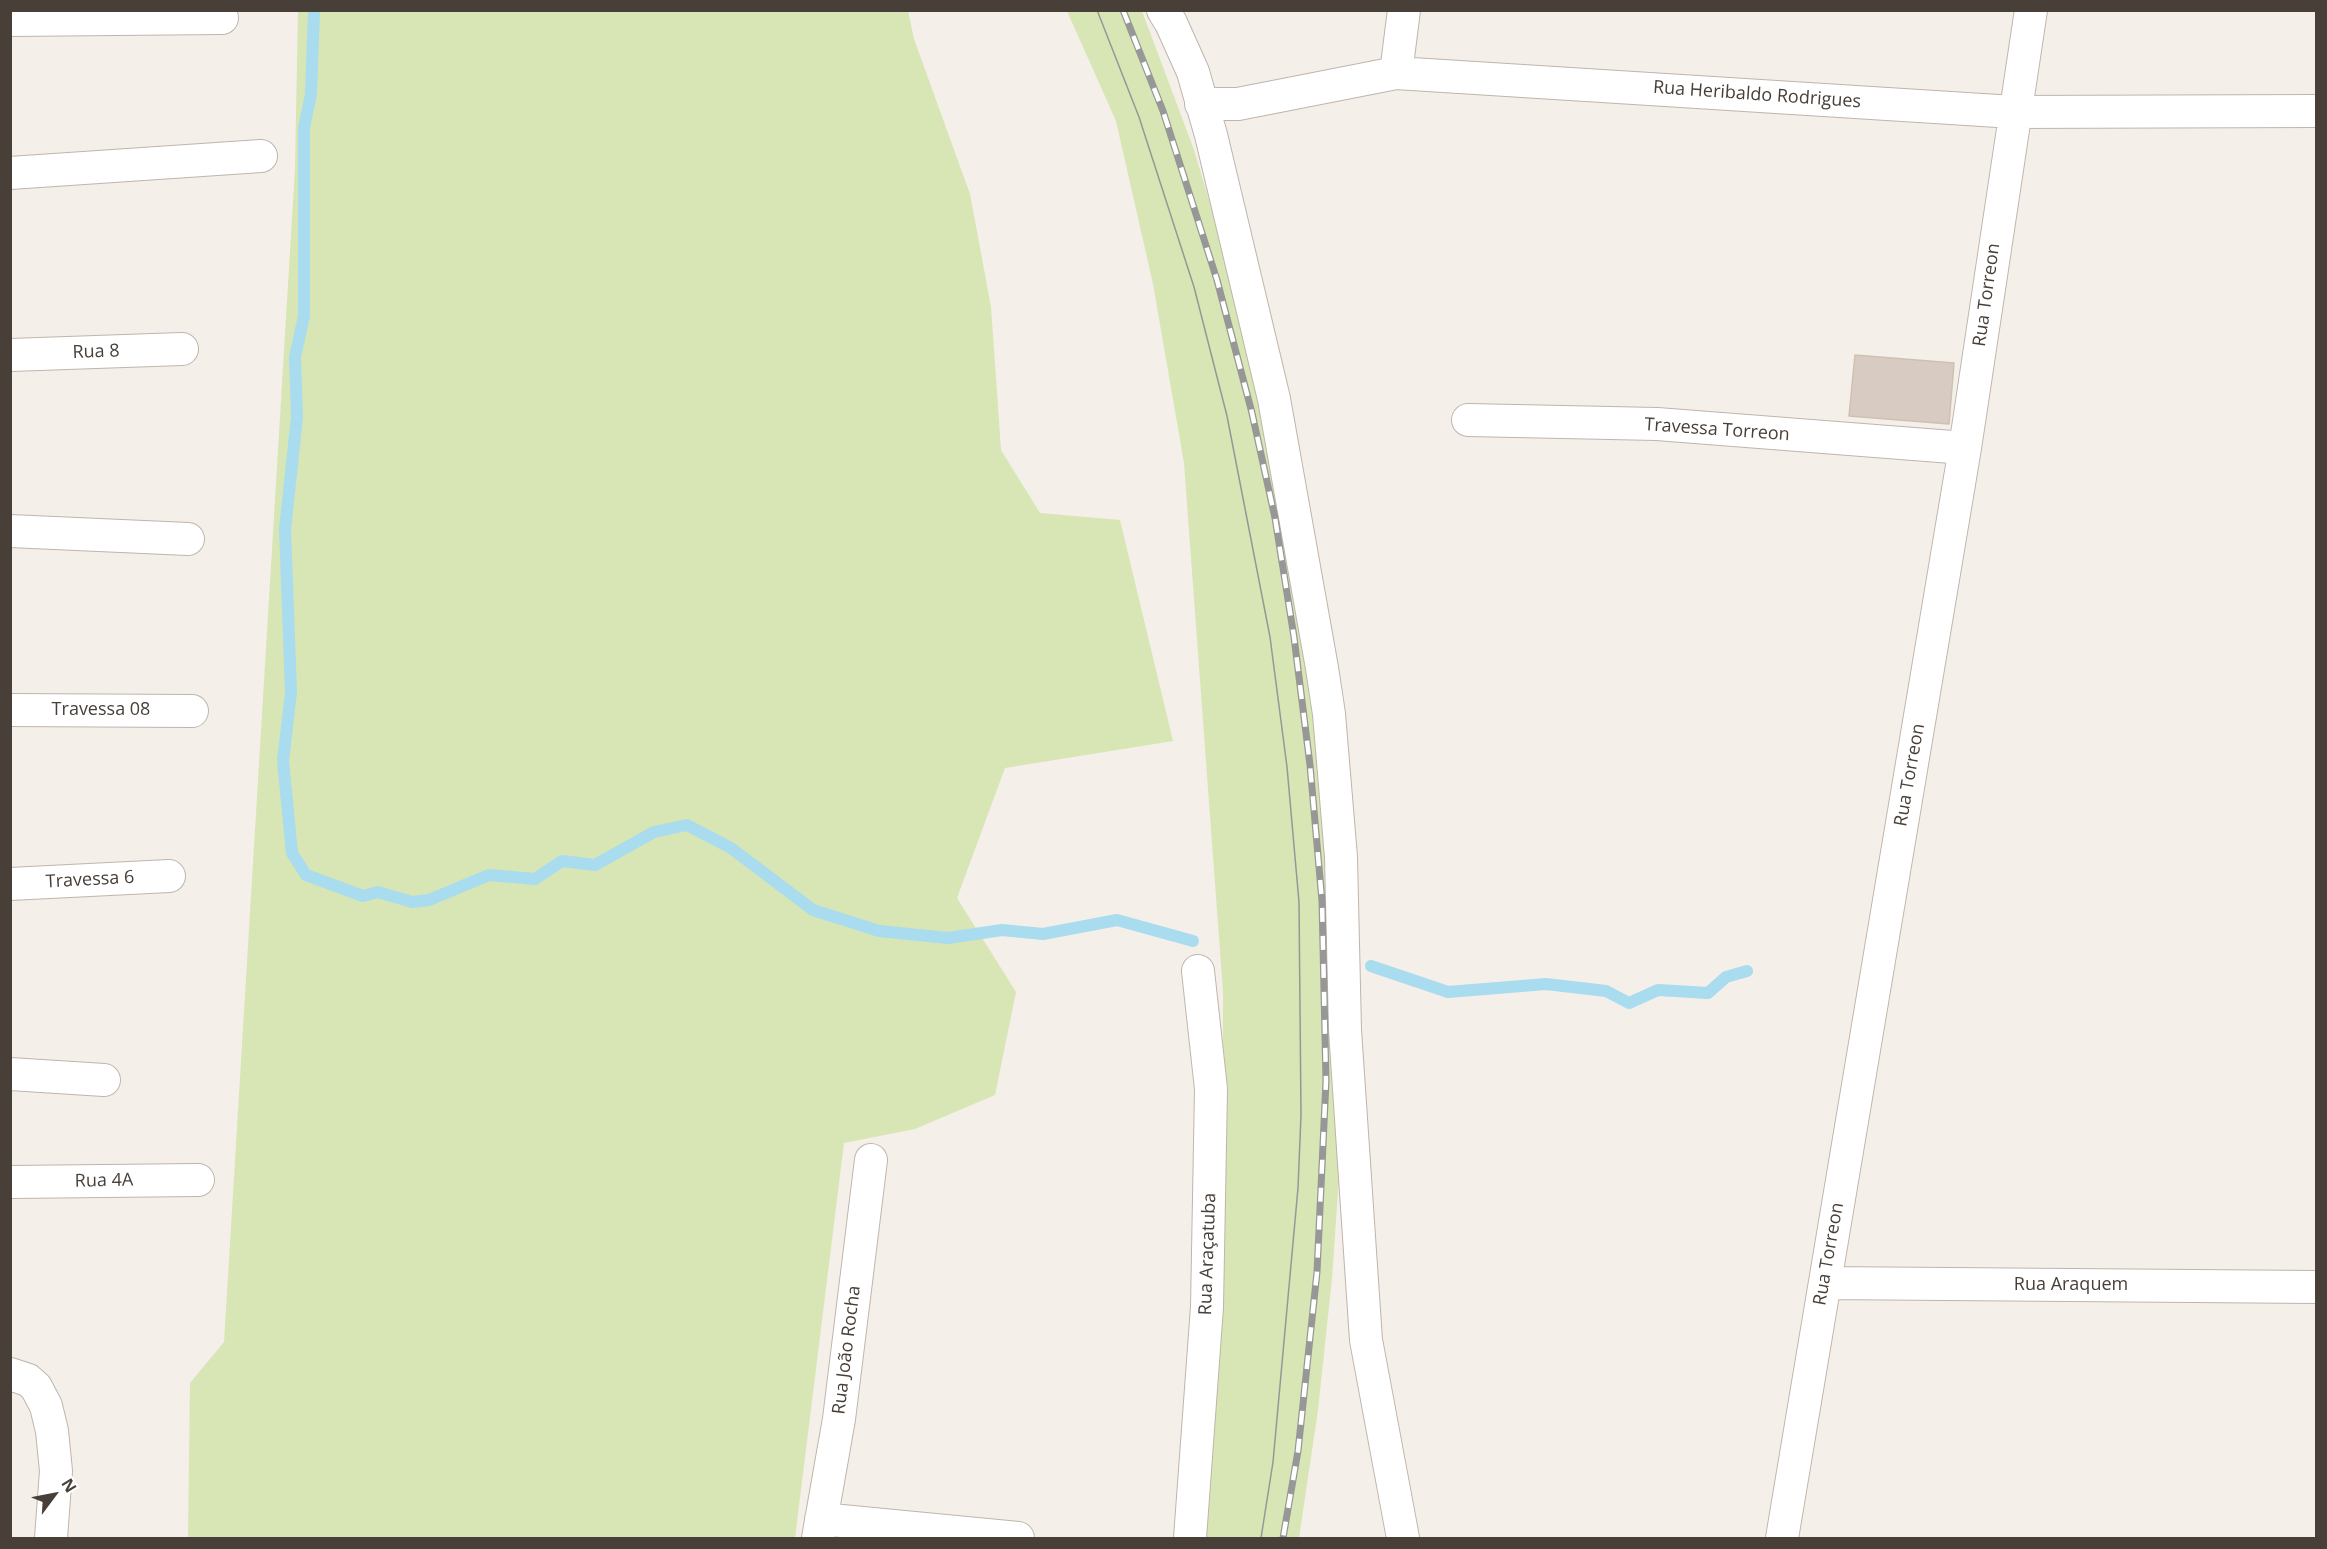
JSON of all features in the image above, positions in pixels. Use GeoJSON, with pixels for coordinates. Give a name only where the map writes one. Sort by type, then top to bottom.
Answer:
{"type":"FeatureCollection","features":[{"type":"Feature","properties":{"kind":"street"},"geometry":{"type":"LineString","coordinates":[[1163,10],[1193,72],[1211,135],[1274,399],[1329,714],[1341,857],[1345,1030],[1366,1340],[1403,1539]]}},
{"type":"Feature","properties":{"kind":"street"},"geometry":{"type":"LineString","coordinates":[[1396,73],[1404,10]]}},
{"type":"Feature","properties":{"kind":"street","name":"Rua Torreon"},"geometry":{"type":"LineString","coordinates":[[1782,1539],[1965,448],[2031,10]]}},
{"type":"Feature","properties":{"kind":"street"},"geometry":{"type":"LineString","coordinates":[[10,20],[222,18]]}},
{"type":"Feature","properties":{"kind":"street","name":"Rua Heribaldo Rodrigues"},"geometry":{"type":"LineString","coordinates":[[1201,104],[1238,104],[1396,73],[2014,112],[2316,111]]}},
{"type":"Feature","properties":{"kind":"street"},"geometry":{"type":"LineString","coordinates":[[10,173],[261,156]]}},
{"type":"Feature","properties":{"kind":"street","name":"Rua 8"},"geometry":{"type":"LineString","coordinates":[[10,355],[182,350]]}},
{"type":"Feature","properties":{"kind":"street","name":"Travessa Torreon"},"geometry":{"type":"LineString","coordinates":[[1468,420],[1657,424],[1965,448]]}},
{"type":"Feature","properties":{"kind":"street"},"geometry":{"type":"LineString","coordinates":[[10,531],[188,539]]}},
{"type":"Feature","properties":{"kind":"street","name":"Travessa 08"},"geometry":{"type":"LineString","coordinates":[[10,710],[192,711]]}},
{"type":"Feature","properties":{"kind":"street","name":"Travessa 6"},"geometry":{"type":"LineString","coordinates":[[10,884],[169,876]]}},
{"type":"Feature","properties":{"kind":"street","name":"Rua Araçatuba"},"geometry":{"type":"LineString","coordinates":[[1190,1539],[1207,1306],[1211,1100],[1198,971]]}},
{"type":"Feature","properties":{"kind":"street"},"geometry":{"type":"LineString","coordinates":[[10,1074],[104,1080]]}},
{"type":"Feature","properties":{"kind":"street","name":"Rua João Rocha"},"geometry":{"type":"LineString","coordinates":[[820,1529],[839,1419],[871,1160]]}},
{"type":"Feature","properties":{"kind":"street","name":"Rua 4A"},"geometry":{"type":"LineString","coordinates":[[10,1182],[198,1180]]}},
{"type":"Feature","properties":{"kind":"street","name":"Rua Araquem"},"geometry":{"type":"LineString","coordinates":[[1825,1283],[2316,1287]]}},
{"type":"Feature","properties":{"kind":"street"},"geometry":{"type":"LineString","coordinates":[[12,1374],[28,1380],[36,1387],[46,1406],[52,1431],[56,1471],[51,1539]]}},
{"type":"Feature","properties":{"kind":"street"},"geometry":{"type":"LineString","coordinates":[[820,1529],[1018,1539]]}},
{"type":"Feature","properties":{"kind":"green space"},"geometry":{"type":"Polygon","coordinates":[[[298,11],[908,11],[914,39],[970,194],[991,307],[1001,450],[1040,513],[1120,520],[1173,741],[1005,768],[957,898],[1016,992],[995,1095],[915,1129],[844,1143],[795,1538],[188,1538],[190,1383],[224,1342],[295,169],[298,11]]]}},
{"type":"Feature","properties":{"kind":"green space"},"geometry":{"type":"Polygon","coordinates":[[[1067,11],[1142,11],[1194,150],[1252,344],[1324,737],[1340,1162],[1332,1278],[1318,1410],[1299,1538],[1203,1538],[1222,1304],[1223,992],[1184,463],[1153,284],[1116,121],[1067,11]]]}},
{"type":"Feature","properties":{"kind":"building"},"geometry":{"type":"Polygon","coordinates":[[[1855,355],[1954,363],[1949,424],[1849,416],[1855,355]]]}},
{"type":"Feature","properties":{"kind":"waterway"},"geometry":{"type":"LineString","coordinates":[[314,10],[311,94],[304,128],[304,316],[295,357],[297,417],[285,529],[291,692],[283,761],[292,853],[306,875],[363,896],[378,892],[412,902],[429,900],[489,875],[535,879],[562,861],[595,865],[654,832],[687,825],[731,848],[813,910],[879,931],[948,938],[1002,930],[1043,934],[1117,920],[1193,941]]}},
{"type":"Feature","properties":{"kind":"waterway"},"geometry":{"type":"LineString","coordinates":[[1371,966],[1448,992],[1546,984],[1606,991],[1629,1003],[1658,990],[1708,993],[1726,977],[1747,971]]}},
{"type":"Feature","properties":{"kind":"tram line"},"geometry":{"type":"LineString","coordinates":[[1097,10],[1139,117],[1194,287],[1227,416],[1270,637],[1287,767],[1299,902],[1301,1115],[1298,1188],[1273,1462],[1261,1538]]}},
{"type":"Feature","properties":{"kind":"railway"},"geometry":{"type":"LineString","coordinates":[[1123,10],[1163,111],[1217,280],[1252,413],[1275,518],[1294,637],[1310,765],[1322,901],[1326,1081],[1317,1272],[1298,1451],[1283,1538]]}}]}
